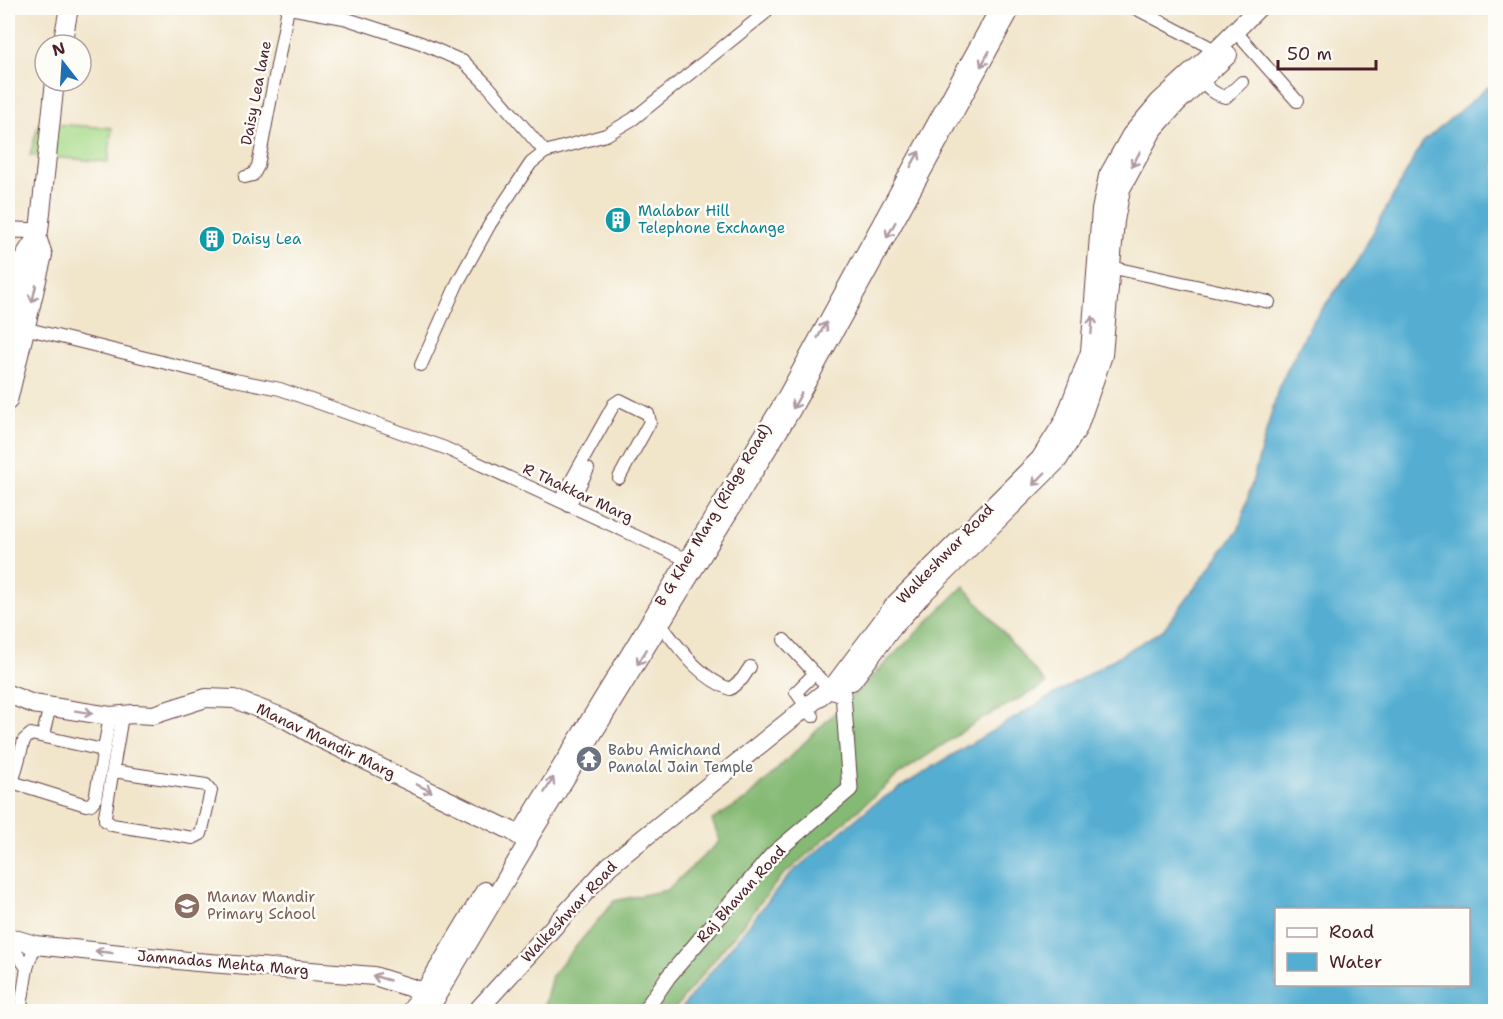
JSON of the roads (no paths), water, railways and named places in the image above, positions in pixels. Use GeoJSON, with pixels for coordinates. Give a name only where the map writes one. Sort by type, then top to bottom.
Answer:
{"type":"FeatureCollection","features":[{"type":"Feature","properties":{"kind":"main road"},"geometry":{"type":"LineString","coordinates":[[64,33],[69,8]]}},
{"type":"Feature","properties":{"kind":"main road","name":"Walkeshwar Road"},"geometry":{"type":"LineString","coordinates":[[1239,35],[1258,8]]}},
{"type":"Feature","properties":{"kind":"main road","name":"Walkeshwar Road"},"geometry":{"type":"LineString","coordinates":[[476,1011],[609,867],[836,691],[896,603],[1071,425],[1097,354],[1104,266],[1101,210],[1108,176],[1131,135],[1159,102],[1197,75],[1239,35],[1273,8]]}},
{"type":"Feature","properties":{"kind":"main road"},"geometry":{"type":"LineString","coordinates":[[8,402],[20,327],[24,264],[43,255],[38,234],[54,93]]}},
{"type":"Feature","properties":{"kind":"main road"},"geometry":{"type":"LineString","coordinates":[[8,345],[20,327]]}},
{"type":"Feature","properties":{"kind":"main road","name":"Manav Mandir Marg"},"geometry":{"type":"LineString","coordinates":[[8,694],[33,704],[116,716],[153,715],[206,698],[234,699],[284,718],[315,736],[523,838]]}},
{"type":"Feature","properties":{"kind":"main road","name":"Walkeshwar Road"},"geometry":{"type":"LineString","coordinates":[[492,1011],[619,873],[810,711]]}},
{"type":"Feature","properties":{"kind":"main road","name":"B G Kher Marg (Ridge Road)"},"geometry":{"type":"LineString","coordinates":[[410,1011],[429,1000],[523,838]]}},
{"type":"Feature","properties":{"kind":"main road","name":"Jamnadas Mehta Marg"},"geometry":{"type":"LineString","coordinates":[[8,939],[35,945],[198,962],[374,976],[429,1000]]}},
{"type":"Feature","properties":{"kind":"street"},"geometry":{"type":"LineString","coordinates":[[289,8],[344,18],[421,43],[464,62],[488,86],[544,152]]}},
{"type":"Feature","properties":{"kind":"street","name":"Daisy Lea lane"},"geometry":{"type":"LineString","coordinates":[[244,177],[253,175],[258,166],[289,8]]}},
{"type":"Feature","properties":{"kind":"street"},"geometry":{"type":"LineString","coordinates":[[421,365],[458,282],[490,224],[531,163],[544,152],[606,135],[633,119],[769,8]]}},
{"type":"Feature","properties":{"kind":"street","name":"B G Kher Marg (Ridge Road)"},"geometry":{"type":"LineString","coordinates":[[523,838],[692,562],[998,8]]}},
{"type":"Feature","properties":{"kind":"street","name":"B G Kher Marg (Ridge Road)"},"geometry":{"type":"LineString","coordinates":[[523,838],[661,625],[692,562],[793,410],[1013,8]]}},
{"type":"Feature","properties":{"kind":"street"},"geometry":{"type":"LineString","coordinates":[[1135,8],[1222,53]]}},
{"type":"Feature","properties":{"kind":"street"},"geometry":{"type":"LineString","coordinates":[[1239,35],[1297,101]]}},
{"type":"Feature","properties":{"kind":"street"},"geometry":{"type":"LineString","coordinates":[[1197,75],[1214,94],[1226,97],[1242,82]]}},
{"type":"Feature","properties":{"kind":"street"},"geometry":{"type":"LineString","coordinates":[[8,233],[17,230],[38,234]]}},
{"type":"Feature","properties":{"kind":"street"},"geometry":{"type":"LineString","coordinates":[[1104,266],[1269,302]]}},
{"type":"Feature","properties":{"kind":"street","name":"R Thakkar Marg"},"geometry":{"type":"LineString","coordinates":[[20,327],[280,389],[445,448],[692,562]]}},
{"type":"Feature","properties":{"kind":"street"},"geometry":{"type":"LineString","coordinates":[[564,503],[614,404],[620,400],[648,414],[650,422],[619,478]]}},
{"type":"Feature","properties":{"kind":"street"},"geometry":{"type":"LineString","coordinates":[[564,503],[588,469]]}},
{"type":"Feature","properties":{"kind":"street"},"geometry":{"type":"LineString","coordinates":[[661,625],[686,657],[715,683],[730,688],[742,679],[750,667]]}},
{"type":"Feature","properties":{"kind":"street"},"geometry":{"type":"LineString","coordinates":[[784,640],[815,673],[836,691]]}},
{"type":"Feature","properties":{"kind":"street"},"geometry":{"type":"LineString","coordinates":[[810,711],[796,692],[815,673]]}},
{"type":"Feature","properties":{"kind":"street","name":"Raj Bhavan Road"},"geometry":{"type":"LineString","coordinates":[[644,1011],[668,977],[772,855],[850,789],[836,691]]}},
{"type":"Feature","properties":{"kind":"street"},"geometry":{"type":"LineString","coordinates":[[43,735],[50,706]]}},
{"type":"Feature","properties":{"kind":"street"},"geometry":{"type":"LineString","coordinates":[[103,750],[31,734],[24,740],[13,778],[14,781],[86,805],[91,804],[95,799],[103,750],[116,716]]}},
{"type":"Feature","properties":{"kind":"street"},"geometry":{"type":"LineString","coordinates":[[113,771],[206,785],[211,791],[203,831],[193,838],[108,823],[105,816],[113,771],[116,716]]}},
{"type":"Feature","properties":{"kind":"street"},"geometry":{"type":"LineString","coordinates":[[8,939],[27,968]]}},
{"type":"Feature","properties":{"kind":"street"},"geometry":{"type":"LineString","coordinates":[[20,1011],[27,968],[35,945]]}},
{"type":"Feature","properties":{"kind":"water"},"geometry":{"type":"Polygon","coordinates":[[[1495,81],[1495,1011],[679,1011],[790,874],[875,803],[1163,630],[1239,529],[1279,386],[1311,324],[1355,265],[1423,142],[1495,81]]]}},
{"type":"Feature","properties":{"kind":"place","name":"Malabar Hill Telephone Exchange"},"geometry":{"type":"Point","coordinates":[618,220]}},
{"type":"Feature","properties":{"kind":"place","name":"Daisy Lea"},"geometry":{"type":"Point","coordinates":[212,239]}},
{"type":"Feature","properties":{"kind":"place","name":"Babu Amichand Panalal Jain Temple"},"geometry":{"type":"Point","coordinates":[589,759]}},
{"type":"Feature","properties":{"kind":"place","name":"Manav Mandir Primary School"},"geometry":{"type":"Point","coordinates":[187,906]}}]}
